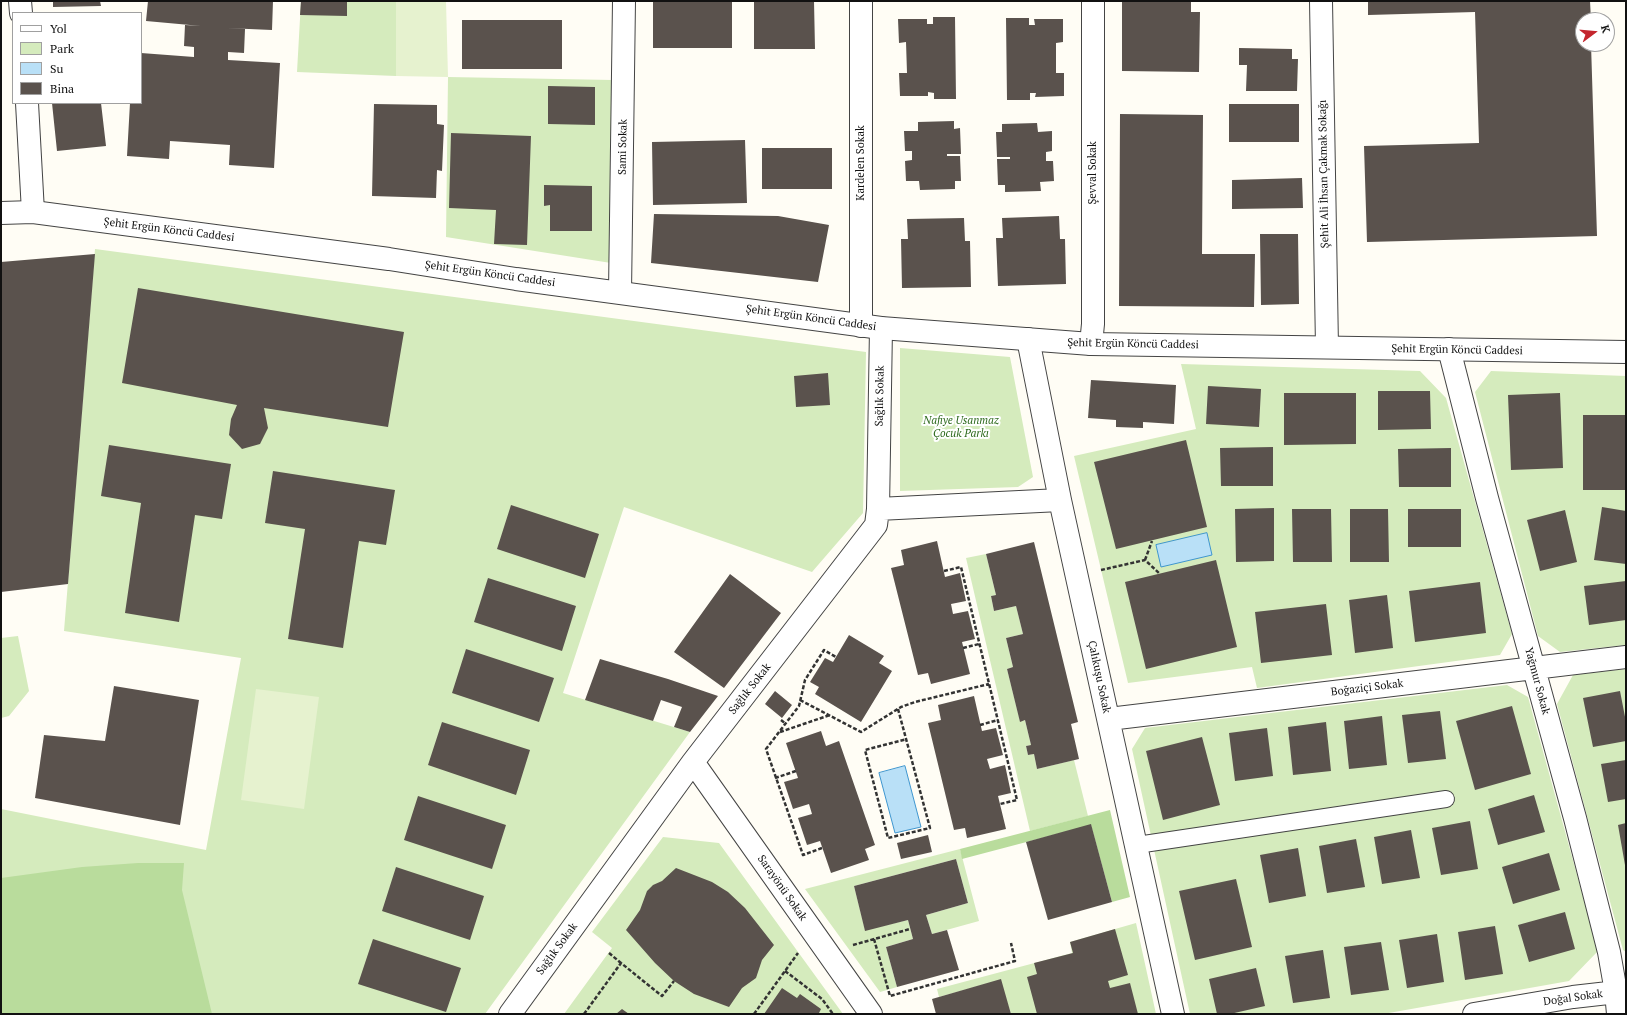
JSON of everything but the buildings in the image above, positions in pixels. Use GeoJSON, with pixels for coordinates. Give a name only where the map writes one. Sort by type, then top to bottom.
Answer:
{"type":"FeatureCollection","features":[{"type":"Feature","properties":{"kind":"street"},"geometry":{"type":"LineString","coordinates":[[20,1],[21,12]]}},
{"type":"Feature","properties":{"kind":"street","name":"Sami Sokak"},"geometry":{"type":"LineString","coordinates":[[620,292],[624,1]]}},
{"type":"Feature","properties":{"kind":"street","name":"Kardelen Sokak"},"geometry":{"type":"LineString","coordinates":[[861,1],[871,327]]}},
{"type":"Feature","properties":{"kind":"street","name":"Şevval Sokak"},"geometry":{"type":"LineString","coordinates":[[1092,344],[1093,1]]}},
{"type":"Feature","properties":{"kind":"street","name":"Şehit Ali İhsan Çakmak Sokağı"},"geometry":{"type":"LineString","coordinates":[[1321,1],[1326,347]]}},
{"type":"Feature","properties":{"kind":"street"},"geometry":{"type":"LineString","coordinates":[[26,104],[33,212]]}},
{"type":"Feature","properties":{"kind":"street","name":"Şehit Ergün Köncü Caddesi"},"geometry":{"type":"LineString","coordinates":[[1,212],[33,212],[381,258],[516,279],[871,327],[1092,344],[1626,352]]}},
{"type":"Feature","properties":{"kind":"street","name":"Sağlık Sokak"},"geometry":{"type":"LineString","coordinates":[[510,1014],[693,762],[876,525],[878,509],[871,327]]}},
{"type":"Feature","properties":{"kind":"street","name":"Çalıkuşu Sokak"},"geometry":{"type":"LineString","coordinates":[[1028,339],[1060,500],[1173,1014]]}},
{"type":"Feature","properties":{"kind":"street","name":"Yağmur Sokak"},"geometry":{"type":"LineString","coordinates":[[1449,350],[1609,952],[1621,992],[1618,1014]]}},
{"type":"Feature","properties":{"kind":"street"},"geometry":{"type":"LineString","coordinates":[[878,509],[1060,500]]}},
{"type":"Feature","properties":{"kind":"street","name":"Boğaziçi Sokak"},"geometry":{"type":"LineString","coordinates":[[1109,719],[1626,657]]}},
{"type":"Feature","properties":{"kind":"street","name":"Sarayönü Sokak"},"geometry":{"type":"LineString","coordinates":[[693,762],[871,1014]]}},
{"type":"Feature","properties":{"kind":"street","name":"Doğal Sokak"},"geometry":{"type":"LineString","coordinates":[[1474,1014],[1573,997],[1621,992]]}},
{"type":"Feature","properties":{"kind":"lane"},"geometry":{"type":"LineString","coordinates":[[1137,845],[1446,799]]}},
{"type":"Feature","properties":{"kind":"path"},"geometry":{"type":"LineString","coordinates":[[1145,560],[1152,541]]}},
{"type":"Feature","properties":{"kind":"path"},"geometry":{"type":"LineString","coordinates":[[1101,570],[1145,560]]}},
{"type":"Feature","properties":{"kind":"path"},"geometry":{"type":"LineString","coordinates":[[1145,560],[1160,574]]}},
{"type":"Feature","properties":{"kind":"path"},"geometry":{"type":"LineString","coordinates":[[944,571],[961,567],[980,644],[1017,800],[1000,804]]}},
{"type":"Feature","properties":{"kind":"path"},"geometry":{"type":"LineString","coordinates":[[963,648],[980,644]]}},
{"type":"Feature","properties":{"kind":"path"},"geometry":{"type":"LineString","coordinates":[[822,848],[802,855],[766,749],[799,706],[806,680],[824,650],[836,657]]}},
{"type":"Feature","properties":{"kind":"path"},"geometry":{"type":"LineString","coordinates":[[800,700],[861,732],[898,709],[915,702],[989,684]]}},
{"type":"Feature","properties":{"kind":"path"},"geometry":{"type":"LineString","coordinates":[[898,709],[907,739],[930,828],[888,838],[865,750],[907,739]]}},
{"type":"Feature","properties":{"kind":"path"},"geometry":{"type":"LineString","coordinates":[[780,732],[830,715]]}},
{"type":"Feature","properties":{"kind":"path"},"geometry":{"type":"LineString","coordinates":[[781,720],[786,724]]}},
{"type":"Feature","properties":{"kind":"path"},"geometry":{"type":"LineString","coordinates":[[980,725],[998,720]]}},
{"type":"Feature","properties":{"kind":"path"},"geometry":{"type":"LineString","coordinates":[[775,778],[796,771]]}},
{"type":"Feature","properties":{"kind":"path"},"geometry":{"type":"LineString","coordinates":[[847,947],[910,929]]}},
{"type":"Feature","properties":{"kind":"path"},"geometry":{"type":"LineString","coordinates":[[874,939],[890,996],[1015,961],[1011,944]]}},
{"type":"Feature","properties":{"kind":"path"},"geometry":{"type":"LineString","coordinates":[[609,953],[662,996],[674,981]]}},
{"type":"Feature","properties":{"kind":"path"},"geometry":{"type":"LineString","coordinates":[[754,1014],[798,953]]}},
{"type":"Feature","properties":{"kind":"path"},"geometry":{"type":"LineString","coordinates":[[584,1014],[621,963]]}},
{"type":"Feature","properties":{"kind":"path"},"geometry":{"type":"LineString","coordinates":[[785,971],[822,999],[833,1014]]}},
{"type":"Feature","properties":{"kind":"green space"},"geometry":{"type":"Polygon","coordinates":[[[301,1],[396,1],[396,76],[297,72],[301,1]]]}},
{"type":"Feature","properties":{"kind":"green space"},"geometry":{"type":"Polygon","coordinates":[[[396,1],[446,1],[448,77],[396,76],[396,1]]]}},
{"type":"Feature","properties":{"kind":"green space"},"geometry":{"type":"Polygon","coordinates":[[[448,77],[613,80],[611,263],[446,237],[448,77]]]}},
{"type":"Feature","properties":{"kind":"green space"},"geometry":{"type":"Polygon","coordinates":[[[95,249],[866,352],[863,513],[812,572],[624,507],[563,693],[690,732],[485,1014],[1,1014],[1,809],[206,850],[241,658],[64,631],[95,249]]]}},
{"type":"Feature","properties":{"kind":"green space","name":"Nafiye Usanmaz Çocuk Parkı"},"geometry":{"type":"Polygon","coordinates":[[[900,348],[1010,357],[1033,477],[1018,487],[900,491],[900,348]]]}},
{"type":"Feature","properties":{"kind":"green space"},"geometry":{"type":"Polygon","coordinates":[[[1181,364],[1420,371],[1446,398],[1512,634],[1500,655],[1257,688],[1252,667],[1128,683],[1074,456],[1196,429],[1181,364]]]}},
{"type":"Feature","properties":{"kind":"green space"},"geometry":{"type":"Polygon","coordinates":[[[1491,371],[1626,376],[1626,645],[1560,652],[1538,636],[1475,392],[1491,371]]]}},
{"type":"Feature","properties":{"kind":"green space"},"geometry":{"type":"Polygon","coordinates":[[[986,554],[996,595],[991,596],[994,611],[1016,606],[1023,634],[1006,638],[1013,667],[1007,669],[1020,721],[1025,720],[1031,745],[1026,746],[1028,755],[1034,754],[1037,769],[1074,760],[1088,816],[1030,831],[966,558],[986,554]]]}},
{"type":"Feature","properties":{"kind":"green space"},"geometry":{"type":"Polygon","coordinates":[[[18,636],[29,691],[9,716],[1,718],[1,638],[18,636]]]}},
{"type":"Feature","properties":{"kind":"green space"},"geometry":{"type":"Polygon","coordinates":[[[1626,669],[1626,952],[1623,950],[1557,704],[1573,675],[1626,669]]]}},
{"type":"Feature","properties":{"kind":"green space"},"geometry":{"type":"Polygon","coordinates":[[[1507,685],[1528,697],[1598,951],[1569,981],[1383,1014],[1190,1014],[1132,749],[1145,728],[1507,685]]]}},
{"type":"Feature","properties":{"kind":"green space"},"geometry":{"type":"Polygon","coordinates":[[[256,689],[319,697],[304,809],[241,800],[256,689]]]}},
{"type":"Feature","properties":{"kind":"green space"},"geometry":{"type":"Polygon","coordinates":[[[1110,810],[1130,897],[1112,902],[1091,825],[962,859],[960,849],[1110,810]]]}},
{"type":"Feature","properties":{"kind":"green space"},"geometry":{"type":"Polygon","coordinates":[[[663,837],[719,843],[843,1014],[564,1014],[612,948],[592,932],[663,837]]]}},
{"type":"Feature","properties":{"kind":"green space"},"geometry":{"type":"Polygon","coordinates":[[[960,849],[979,921],[932,934],[926,915],[968,903],[956,859],[854,886],[865,930],[908,920],[913,939],[886,947],[897,987],[880,992],[805,889],[960,849]]]}},
{"type":"Feature","properties":{"kind":"green space"},"geometry":{"type":"Polygon","coordinates":[[[138,863],[184,863],[182,890],[212,1014],[1,1014],[1,878],[82,867],[138,863]]]}},
{"type":"Feature","properties":{"kind":"green space"},"geometry":{"type":"Polygon","coordinates":[[[1136,923],[1156,1014],[1011,1014],[1000,980],[939,997],[937,989],[1072,953],[1070,942],[1136,923]]]}},
{"type":"Feature","properties":{"kind":"water"},"geometry":{"type":"Polygon","coordinates":[[[1207,533],[1212,555],[1161,567],[1156,545],[1207,533]]]}},
{"type":"Feature","properties":{"kind":"water"},"geometry":{"type":"Polygon","coordinates":[[[905,766],[921,827],[895,833],[879,773],[905,766]]]}}]}
